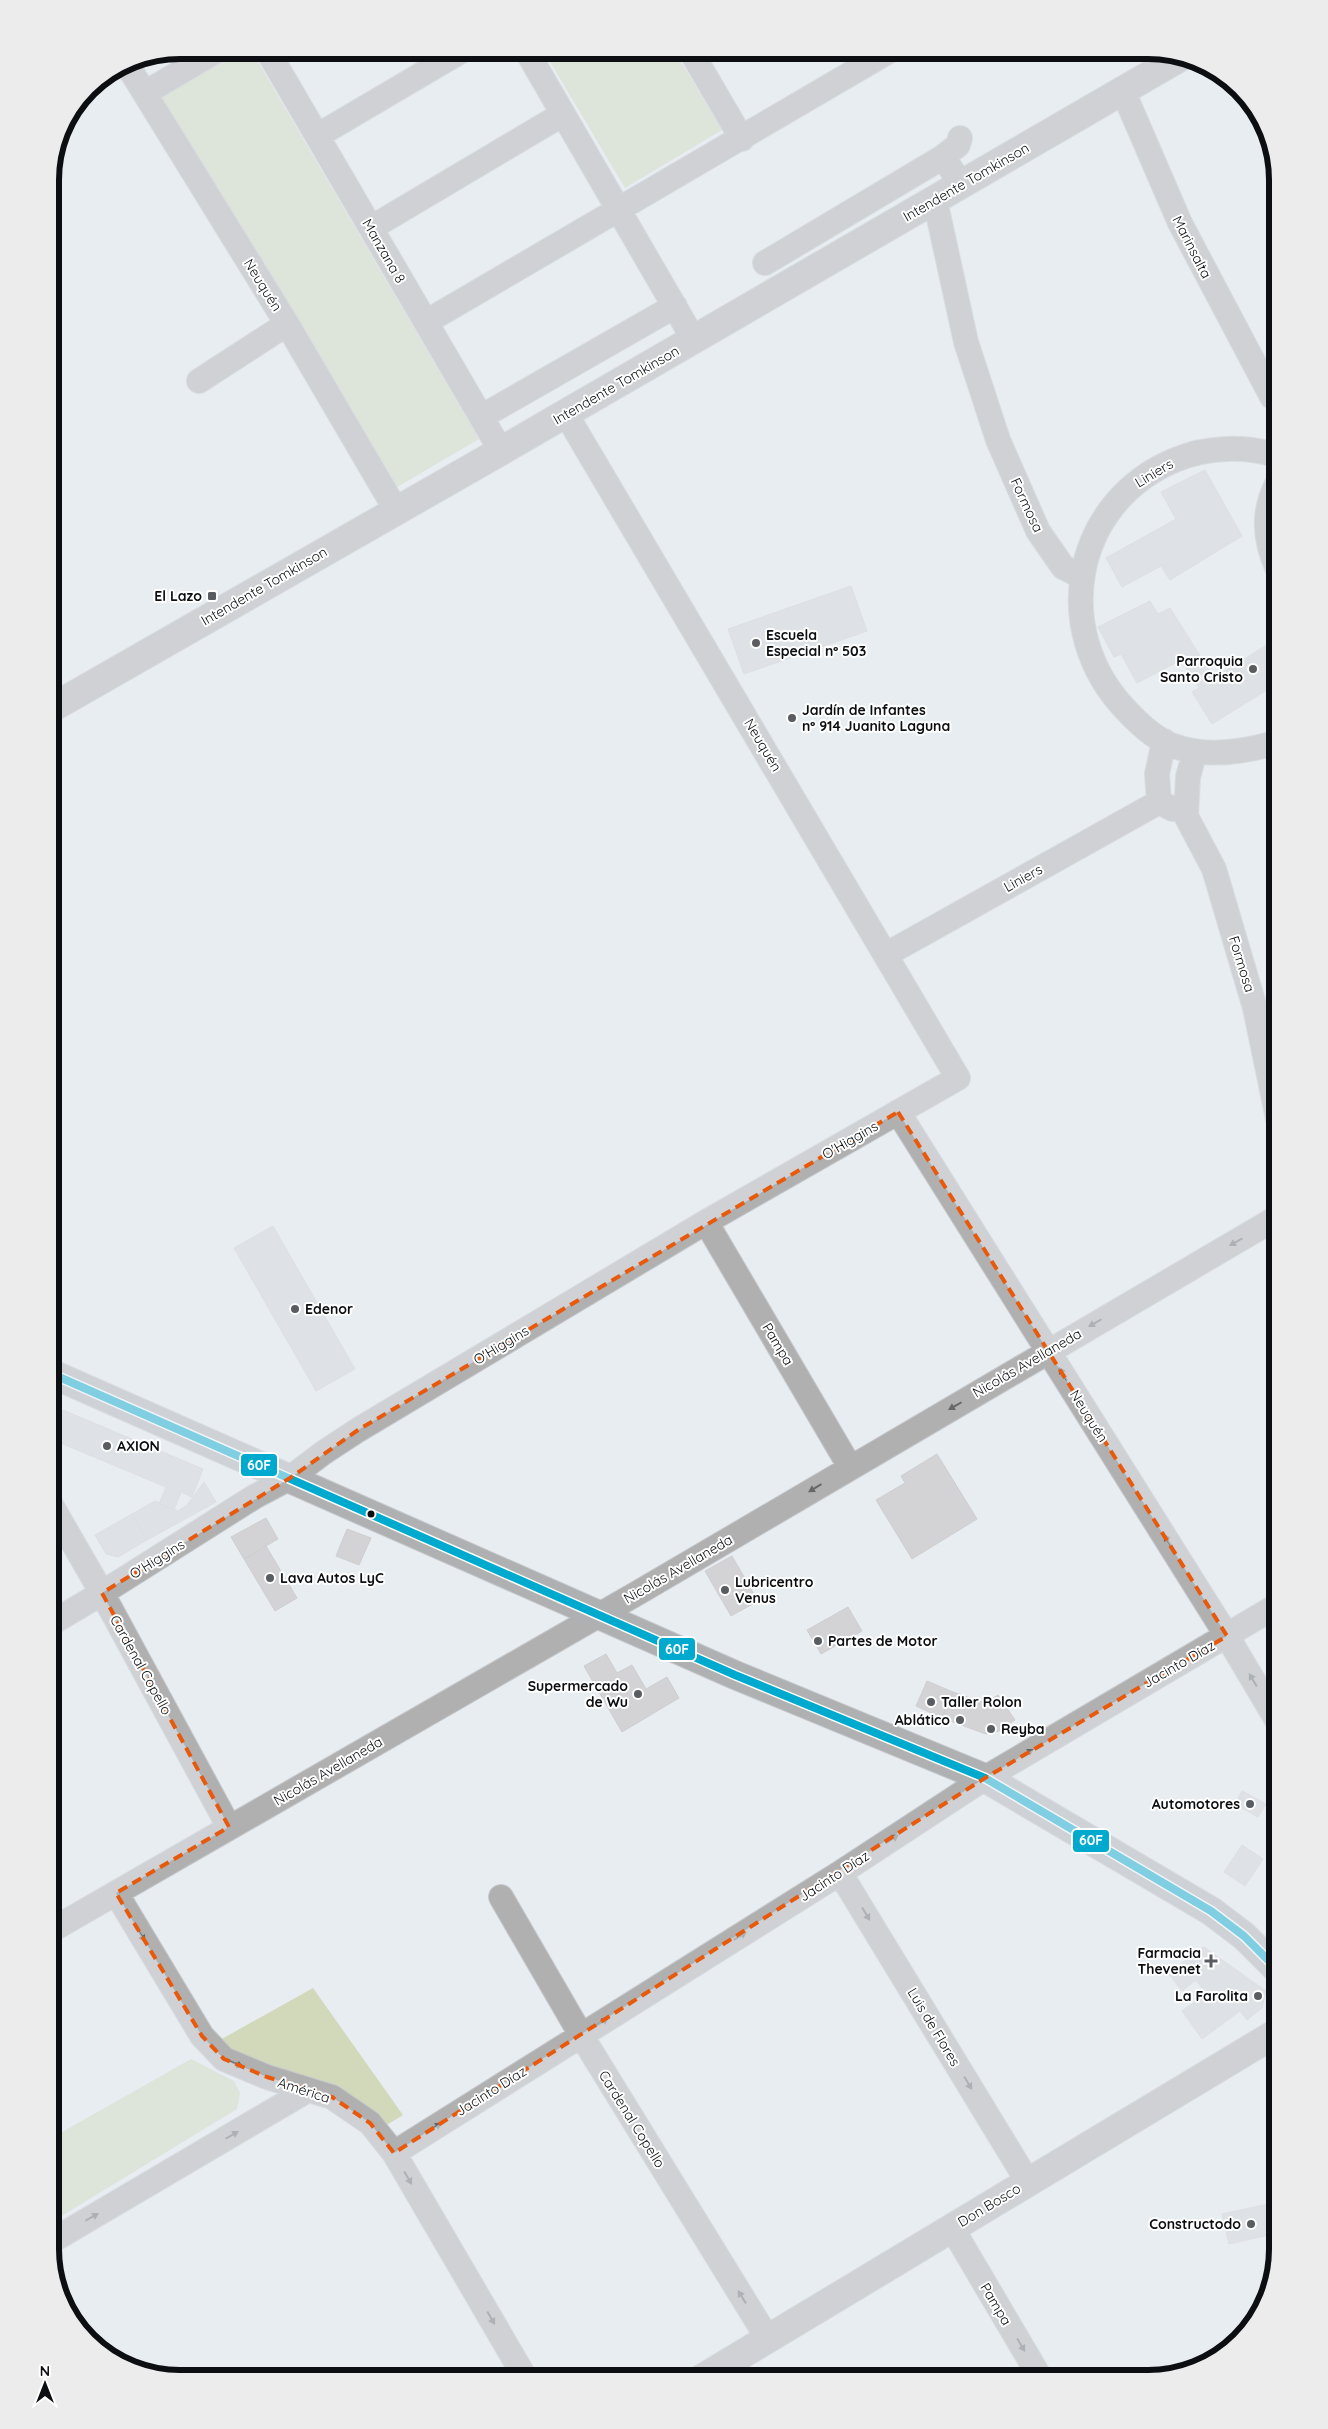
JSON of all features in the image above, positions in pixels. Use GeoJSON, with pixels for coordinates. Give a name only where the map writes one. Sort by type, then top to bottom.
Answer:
{"type":"FeatureCollection","features":[{"type":"Feature","properties":{"kind":"main road"},"geometry":{"type":"LineString","coordinates":[[59,1377],[735,1675],[985,1778],[1210,1911],[1244,1936],[1269,1961]]}},
{"type":"Feature","properties":{"kind":"street"},"geometry":{"type":"LineString","coordinates":[[145,93],[203,59]]}},
{"type":"Feature","properties":{"kind":"street","name":"Manzana 8"},"geometry":{"type":"LineString","coordinates":[[272,59],[501,452]]}},
{"type":"Feature","properties":{"kind":"street"},"geometry":{"type":"LineString","coordinates":[[317,136],[448,59]]}},
{"type":"Feature","properties":{"kind":"street"},"geometry":{"type":"LineString","coordinates":[[531,59],[694,340]]}},
{"type":"Feature","properties":{"kind":"street"},"geometry":{"type":"LineString","coordinates":[[695,59],[742,139]]}},
{"type":"Feature","properties":{"kind":"street"},"geometry":{"type":"LineString","coordinates":[[426,322],[876,59]]}},
{"type":"Feature","properties":{"kind":"street","name":"Intendente Tomkinson"},"geometry":{"type":"LineString","coordinates":[[59,704],[396,510],[501,452],[1173,61]]}},
{"type":"Feature","properties":{"kind":"street","name":"Neuquén"},"geometry":{"type":"LineString","coordinates":[[130,69],[287,324],[396,510]]}},
{"type":"Feature","properties":{"kind":"street","name":"Marinsalta"},"geometry":{"type":"LineString","coordinates":[[1123,91],[1180,223],[1269,391]]}},
{"type":"Feature","properties":{"kind":"street"},"geometry":{"type":"LineString","coordinates":[[371,228],[563,114]]}},
{"type":"Feature","properties":{"kind":"street"},"geometry":{"type":"LineString","coordinates":[[764,263],[943,157],[958,145],[960,138]]}},
{"type":"Feature","properties":{"kind":"street"},"geometry":{"type":"LineString","coordinates":[[943,157],[961,184]]}},
{"type":"Feature","properties":{"kind":"street","name":"Formosa"},"geometry":{"type":"LineString","coordinates":[[935,200],[966,342],[998,440],[1038,531],[1063,567],[1081,576]]}},
{"type":"Feature","properties":{"kind":"street"},"geometry":{"type":"LineString","coordinates":[[481,417],[675,306]]}},
{"type":"Feature","properties":{"kind":"street"},"geometry":{"type":"LineString","coordinates":[[199,381],[287,324]]}},
{"type":"Feature","properties":{"kind":"street","name":"Neuquén"},"geometry":{"type":"LineString","coordinates":[[566,414],[887,954],[958,1078]]}},
{"type":"Feature","properties":{"kind":"street","name":"Liniers"},"geometry":{"type":"LineString","coordinates":[[1081,576],[1092,540],[1100,524],[1116,501],[1136,482],[1160,466],[1185,456],[1212,450],[1240,449],[1269,454]]}},
{"type":"Feature","properties":{"kind":"street"},"geometry":{"type":"LineString","coordinates":[[1269,505],[1266,533],[1269,547]]}},
{"type":"Feature","properties":{"kind":"street"},"geometry":{"type":"LineString","coordinates":[[1081,576],[1081,616],[1085,640],[1097,671],[1114,699],[1137,722],[1173,746],[1195,750],[1226,752],[1256,749],[1269,745]]}},
{"type":"Feature","properties":{"kind":"street"},"geometry":{"type":"LineString","coordinates":[[1164,741],[1157,774],[1159,802],[1186,816],[1188,777],[1195,750]]}},
{"type":"Feature","properties":{"kind":"street","name":"Liniers"},"geometry":{"type":"LineString","coordinates":[[887,954],[1159,802]]}},
{"type":"Feature","properties":{"kind":"street","name":"Formosa"},"geometry":{"type":"LineString","coordinates":[[1186,816],[1214,869],[1255,1008],[1269,1076]]}},
{"type":"Feature","properties":{"kind":"street","name":"O'Higgins"},"geometry":{"type":"LineString","coordinates":[[59,1619],[254,1497],[290,1478],[322,1453],[358,1430],[706,1222],[958,1078]]}},
{"type":"Feature","properties":{"kind":"street","name":"Neuquén"},"geometry":{"type":"LineString","coordinates":[[898,1112],[1227,1636],[1269,1707]]}},
{"type":"Feature","properties":{"kind":"street","name":"Pampa"},"geometry":{"type":"LineString","coordinates":[[706,1222],[850,1467]]}},
{"type":"Feature","properties":{"kind":"street","name":"Nicolás Avellaneda"},"geometry":{"type":"LineString","coordinates":[[59,1926],[599,1615],[1269,1222]]}},
{"type":"Feature","properties":{"kind":"street","name":"Cardenal Copello"},"geometry":{"type":"LineString","coordinates":[[59,1519],[102,1593],[230,1827]]}},
{"type":"Feature","properties":{"kind":"street","name":"Jacinto Díaz"},"geometry":{"type":"LineString","coordinates":[[394,2152],[840,1873],[985,1778],[1269,1611]]}},
{"type":"Feature","properties":{"kind":"street","name":"Luis de Flores"},"geometry":{"type":"LineString","coordinates":[[840,1873],[1028,2182]]}},
{"type":"Feature","properties":{"kind":"street","name":"América"},"geometry":{"type":"LineString","coordinates":[[116,1893],[202,2036],[224,2059],[267,2077],[332,2097],[370,2122],[394,2152],[521,2370]]}},
{"type":"Feature","properties":{"kind":"street","name":"Cardenal Copello"},"geometry":{"type":"LineString","coordinates":[[501,1897],[581,2035],[768,2339]]}},
{"type":"Feature","properties":{"kind":"street","name":"Don Bosco"},"geometry":{"type":"LineString","coordinates":[[722,2370],[768,2339],[1269,2037]]}},
{"type":"Feature","properties":{"kind":"street"},"geometry":{"type":"LineString","coordinates":[[59,2237],[308,2090]]}},
{"type":"Feature","properties":{"kind":"street","name":"Pampa"},"geometry":{"type":"LineString","coordinates":[[952,2228],[1036,2370]]}},
{"type":"Feature","properties":{"kind":"highlighted area"},"geometry":{"type":"Polygon","coordinates":[[[898,1112],[1227,1636],[985,1778],[394,2153],[370,2123],[332,2097],[267,2077],[224,2059],[202,2036],[116,1893],[229,1827],[102,1593],[290,1478],[358,1430],[898,1112]]]}},
{"type":"Feature","properties":{"kind":"green space"},"geometry":{"type":"Polygon","coordinates":[[[228,59],[256,59],[479,439],[392,490],[161,98],[228,59]]]}},
{"type":"Feature","properties":{"kind":"green space"},"geometry":{"type":"Polygon","coordinates":[[[548,59],[679,59],[722,130],[625,188],[548,59]]]}},
{"type":"Feature","properties":{"kind":"green space"},"geometry":{"type":"Polygon","coordinates":[[[313,1988],[403,2115],[385,2126],[239,2059],[220,2040],[313,1988]]]}},
{"type":"Feature","properties":{"kind":"green space"},"geometry":{"type":"Polygon","coordinates":[[[191,2059],[234,2081],[240,2093],[237,2109],[59,2218],[59,2134],[191,2059]]]}},
{"type":"Feature","properties":{"kind":"building"},"geometry":{"type":"Polygon","coordinates":[[[1205,470],[1242,536],[1170,580],[1161,566],[1122,587],[1106,558],[1176,519],[1161,492],[1205,470]]]}},
{"type":"Feature","properties":{"kind":"building"},"geometry":{"type":"Polygon","coordinates":[[[851,586],[867,631],[744,674],[728,629],[851,586]]]}},
{"type":"Feature","properties":{"kind":"building","name":"Parroquia Santo Cristo"},"geometry":{"type":"Polygon","coordinates":[[[1150,601],[1158,614],[1170,608],[1214,678],[1269,644],[1269,689],[1212,724],[1192,692],[1199,688],[1181,660],[1137,683],[1121,654],[1114,657],[1098,627],[1150,601]]]}},
{"type":"Feature","properties":{"kind":"building","name":"Edenor"},"geometry":{"type":"Polygon","coordinates":[[[273,1226],[355,1369],[316,1391],[234,1248],[273,1226]]]}},
{"type":"Feature","properties":{"kind":"building"},"geometry":{"type":"Polygon","coordinates":[[[63,1410],[203,1469],[192,1497],[181,1492],[174,1510],[159,1504],[166,1487],[59,1442],[59,1420],[63,1410]]]}},
{"type":"Feature","properties":{"kind":"building"},"geometry":{"type":"Polygon","coordinates":[[[937,1454],[977,1519],[912,1559],[876,1500],[905,1483],[901,1476],[937,1454]]]}},
{"type":"Feature","properties":{"kind":"building"},"geometry":{"type":"Polygon","coordinates":[[[204,1482],[216,1502],[147,1540],[132,1514],[155,1501],[178,1511],[187,1505],[204,1482]]]}},
{"type":"Feature","properties":{"kind":"building"},"geometry":{"type":"Polygon","coordinates":[[[132,1514],[147,1540],[118,1557],[106,1554],[95,1535],[132,1514]]]}},
{"type":"Feature","properties":{"kind":"building","name":"Lava Autos LyC"},"geometry":{"type":"Polygon","coordinates":[[[266,1518],[278,1539],[244,1559],[231,1537],[266,1518]]]}},
{"type":"Feature","properties":{"kind":"building"},"geometry":{"type":"Polygon","coordinates":[[[347,1529],[371,1538],[359,1565],[336,1556],[347,1529]]]}},
{"type":"Feature","properties":{"kind":"building","name":"Lava Autos LyC"},"geometry":{"type":"Polygon","coordinates":[[[266,1546],[297,1598],[275,1611],[244,1559],[266,1546]]]}},
{"type":"Feature","properties":{"kind":"building"},"geometry":{"type":"Polygon","coordinates":[[[732,1556],[758,1601],[731,1616],[705,1571],[732,1556]]]}},
{"type":"Feature","properties":{"kind":"building"},"geometry":{"type":"Polygon","coordinates":[[[848,1607],[862,1631],[821,1654],[807,1630],[848,1607]]]}},
{"type":"Feature","properties":{"kind":"building","name":"Supermercado de Wu"},"geometry":{"type":"Polygon","coordinates":[[[606,1654],[617,1673],[632,1665],[646,1689],[667,1677],[679,1698],[622,1732],[584,1666],[606,1654]]]}},
{"type":"Feature","properties":{"kind":"building"},"geometry":{"type":"Polygon","coordinates":[[[927,1681],[953,1692],[942,1718],[916,1706],[927,1681]]]}},
{"type":"Feature","properties":{"kind":"building"},"geometry":{"type":"Polygon","coordinates":[[[953,1692],[985,1703],[998,1695],[1015,1720],[999,1731],[986,1734],[942,1718],[953,1692]]]}},
{"type":"Feature","properties":{"kind":"building","name":"Automotores"},"geometry":{"type":"Polygon","coordinates":[[[1242,1791],[1266,1804],[1258,1817],[1235,1804],[1242,1791]]]}},
{"type":"Feature","properties":{"kind":"building"},"geometry":{"type":"Polygon","coordinates":[[[1242,1845],[1263,1859],[1245,1886],[1224,1872],[1242,1845]]]}},
{"type":"Feature","properties":{"kind":"building"},"geometry":{"type":"Polygon","coordinates":[[[1204,1947],[1266,1991],[1262,2008],[1247,2020],[1240,2011],[1202,2039],[1182,2011],[1206,1994],[1196,1980],[1182,1991],[1168,1973],[1204,1947]]]}},
{"type":"Feature","properties":{"kind":"building","name":"Constructodo"},"geometry":{"type":"Polygon","coordinates":[[[1269,2204],[1269,2235],[1229,2244],[1222,2214],[1269,2204]]]}},
{"type":"Feature","properties":{"kind":"transit line","name":"60F"},"geometry":{"type":"LineString","coordinates":[[59,1377],[735,1675],[985,1778],[1211,1911],[1244,1936],[1269,1961]]}},
{"type":"Feature","properties":{"kind":"place","name":"El Lazo"},"geometry":{"type":"Point","coordinates":[212,596]}},
{"type":"Feature","properties":{"kind":"place","name":"Escuela Especial nº 503"},"geometry":{"type":"Point","coordinates":[756,643]}},
{"type":"Feature","properties":{"kind":"place","name":"Parroquia Santo Cristo"},"geometry":{"type":"Point","coordinates":[1253,669]}},
{"type":"Feature","properties":{"kind":"place","name":"Jardín de Infantes nº 914 Juanito Laguna"},"geometry":{"type":"Point","coordinates":[792,718]}},
{"type":"Feature","properties":{"kind":"place","name":"Edenor"},"geometry":{"type":"Point","coordinates":[295,1309]}},
{"type":"Feature","properties":{"kind":"place","name":"AXION"},"geometry":{"type":"Point","coordinates":[107,1446]}},
{"type":"Feature","properties":{"kind":"place","name":"Lava Autos LyC"},"geometry":{"type":"Point","coordinates":[270,1578]}},
{"type":"Feature","properties":{"kind":"place","name":"Lubricentro Venus"},"geometry":{"type":"Point","coordinates":[725,1590]}},
{"type":"Feature","properties":{"kind":"place","name":"Partes de Motor"},"geometry":{"type":"Point","coordinates":[818,1641]}},
{"type":"Feature","properties":{"kind":"place","name":"Supermercado de Wu"},"geometry":{"type":"Point","coordinates":[638,1694]}},
{"type":"Feature","properties":{"kind":"place","name":"Taller Rolon"},"geometry":{"type":"Point","coordinates":[931,1702]}},
{"type":"Feature","properties":{"kind":"place","name":"Ablático"},"geometry":{"type":"Point","coordinates":[960,1720]}},
{"type":"Feature","properties":{"kind":"place","name":"Reyba"},"geometry":{"type":"Point","coordinates":[991,1729]}},
{"type":"Feature","properties":{"kind":"place","name":"Automotores"},"geometry":{"type":"Point","coordinates":[1250,1804]}},
{"type":"Feature","properties":{"kind":"place","name":"Farmacia Thevenet"},"geometry":{"type":"Point","coordinates":[1211,1961]}},
{"type":"Feature","properties":{"kind":"place","name":"La Farolita"},"geometry":{"type":"Point","coordinates":[1258,1996]}},
{"type":"Feature","properties":{"kind":"place","name":"Constructodo"},"geometry":{"type":"Point","coordinates":[1251,2224]}}]}
